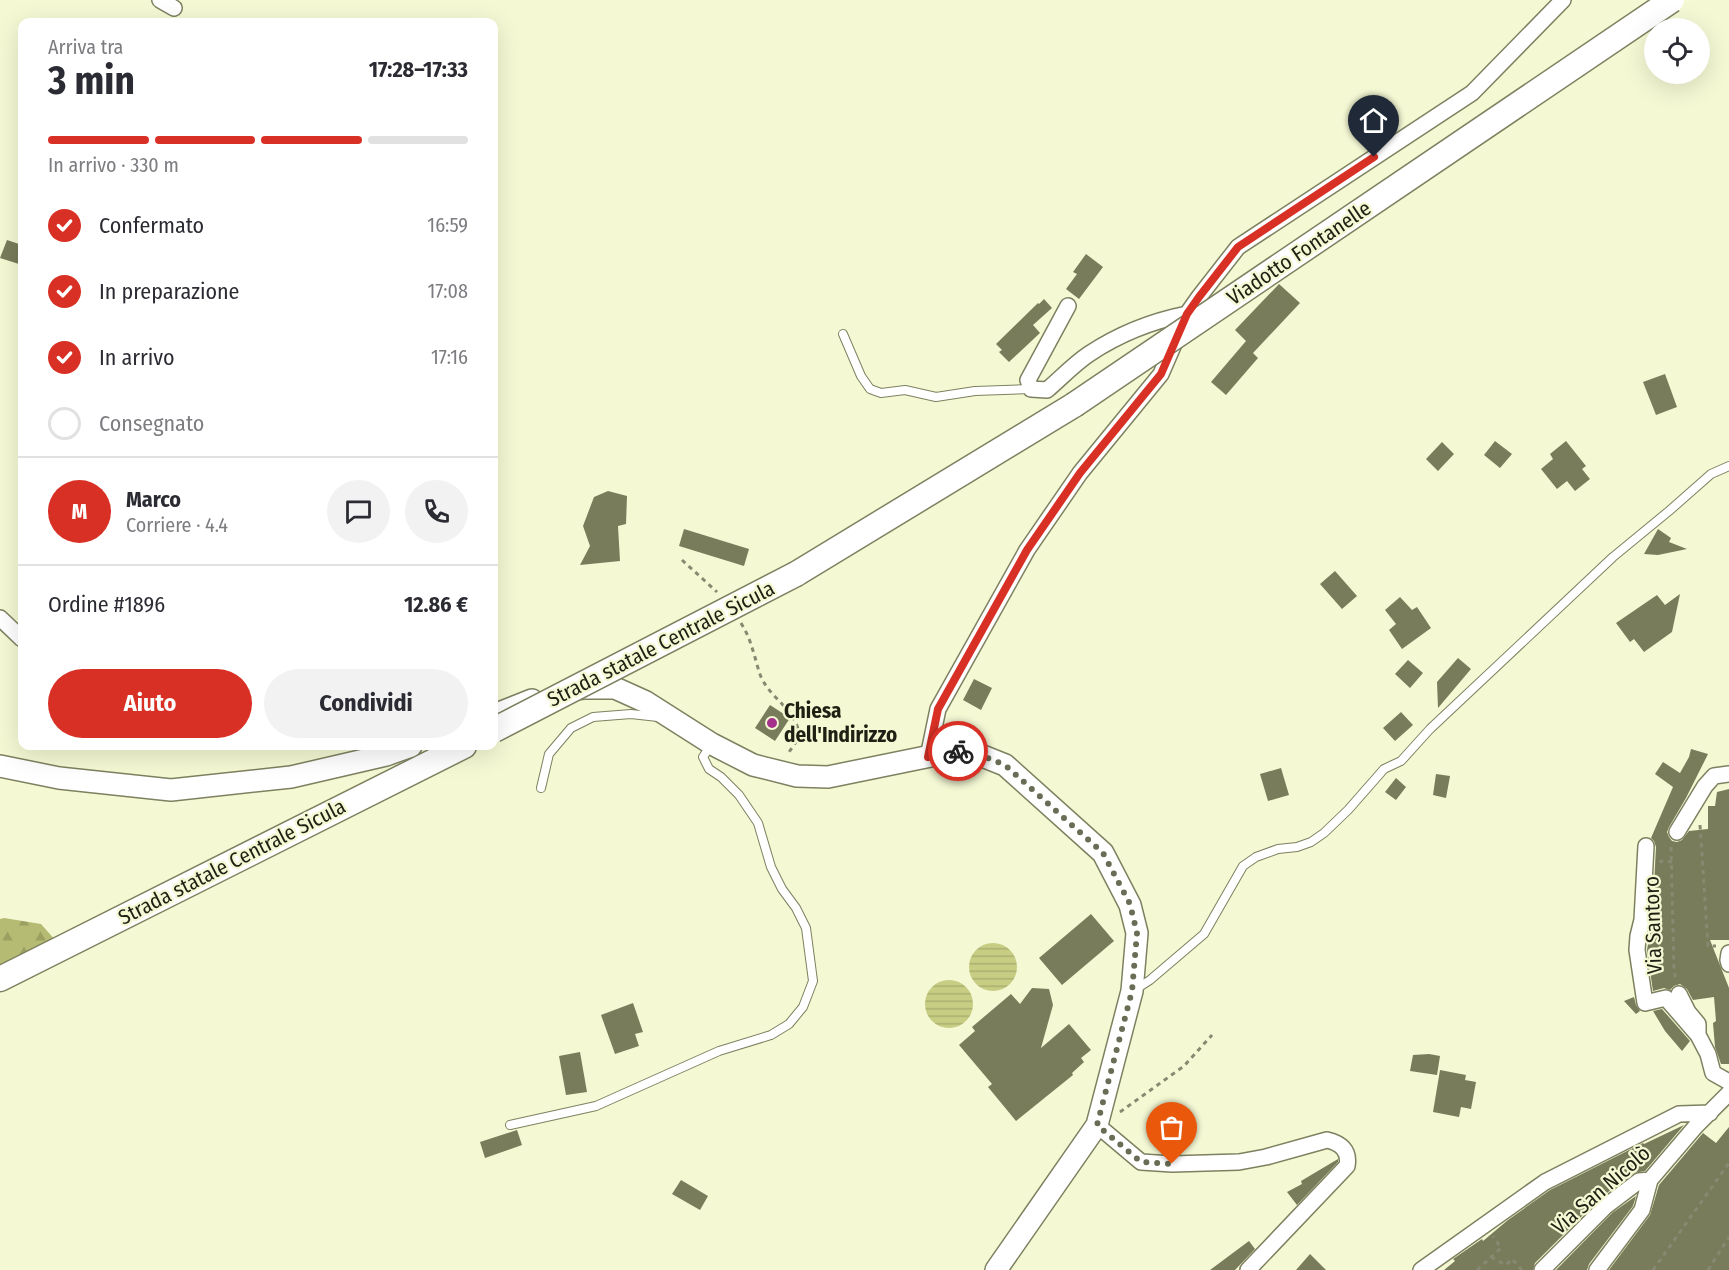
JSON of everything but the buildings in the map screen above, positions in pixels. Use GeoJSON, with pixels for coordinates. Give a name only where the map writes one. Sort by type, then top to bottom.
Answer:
{"type":"FeatureCollection","features":[{"type":"Feature","properties":{"kind":"main road","name":"Viadotto Fontanelle"},"geometry":{"type":"LineString","coordinates":[[796,574],[1074,405],[1672,0]]}},
{"type":"Feature","properties":{"kind":"main road","name":"Strada statale Centrale Sicula"},"geometry":{"type":"LineString","coordinates":[[498,716],[796,574]]}},
{"type":"Feature","properties":{"kind":"main road"},"geometry":{"type":"LineString","coordinates":[[498,716],[555,692],[584,687],[615,688],[646,702],[712,744],[753,765],[797,776],[828,777],[965,749],[1005,765],[1103,853],[1130,904],[1137,933],[1132,991],[1098,1119],[996,1270]]}},
{"type":"Feature","properties":{"kind":"main road"},"geometry":{"type":"LineString","coordinates":[[0,766],[60,778],[171,790],[291,777],[400,750]]}},
{"type":"Feature","properties":{"kind":"main road","name":"Strada statale Centrale Sicula"},"geometry":{"type":"LineString","coordinates":[[0,979],[456,750]]}},
{"type":"Feature","properties":{"kind":"street"},"geometry":{"type":"LineString","coordinates":[[160,0],[174,8]]}},
{"type":"Feature","properties":{"kind":"street"},"geometry":{"type":"LineString","coordinates":[[928,757],[938,709],[1027,550],[1080,473],[1161,374],[1187,314],[1238,247],[1472,93],[1563,0]]}},
{"type":"Feature","properties":{"kind":"street"},"geometry":{"type":"LineString","coordinates":[[1068,306],[1028,380],[1031,389],[1047,390],[1087,355],[1116,338],[1161,320],[1187,314]]}},
{"type":"Feature","properties":{"kind":"street"},"geometry":{"type":"LineString","coordinates":[[0,618],[18,635]]}},
{"type":"Feature","properties":{"kind":"street"},"geometry":{"type":"LineString","coordinates":[[1677,832],[1705,786],[1714,776],[1729,774]]}},
{"type":"Feature","properties":{"kind":"street"},"geometry":{"type":"LineString","coordinates":[[1646,846],[1642,920],[1637,950],[1645,1003],[1666,998],[1698,1035]]}},
{"type":"Feature","properties":{"kind":"street"},"geometry":{"type":"LineString","coordinates":[[1724,949],[1729,964]]}},
{"type":"Feature","properties":{"kind":"street","name":"Via Santoro"},"geometry":{"type":"LineString","coordinates":[[1679,994],[1688,1012],[1698,1024],[1698,1035],[1713,1072],[1729,1082]]}},
{"type":"Feature","properties":{"kind":"street","name":"Via San Nicolò"},"geometry":{"type":"LineString","coordinates":[[1542,1270],[1606,1206],[1639,1181],[1650,1180],[1696,1126],[1729,1093]]}},
{"type":"Feature","properties":{"kind":"street"},"geometry":{"type":"LineString","coordinates":[[1421,1270],[1545,1182],[1679,1114],[1710,1113]]}},
{"type":"Feature","properties":{"kind":"street"},"geometry":{"type":"LineString","coordinates":[[1098,1119],[1141,1162],[1172,1164],[1239,1162],[1327,1140],[1342,1146],[1347,1154],[1347,1166],[1248,1270]]}},
{"type":"Feature","properties":{"kind":"street"},"geometry":{"type":"LineString","coordinates":[[1597,1270],[1642,1210],[1650,1180]]}},
{"type":"Feature","properties":{"kind":"lane"},"geometry":{"type":"LineString","coordinates":[[843,334],[861,376],[870,389],[881,393],[905,390],[936,397],[975,391],[1031,389]]}},
{"type":"Feature","properties":{"kind":"lane"},"geometry":{"type":"LineString","coordinates":[[1132,991],[1150,980],[1204,934],[1243,866],[1256,857],[1278,849],[1297,847],[1311,842],[1324,833],[1384,769],[1401,761],[1430,729],[1613,556],[1669,512],[1711,474],[1729,466]]}},
{"type":"Feature","properties":{"kind":"lane"},"geometry":{"type":"LineString","coordinates":[[541,788],[549,754],[571,728],[593,717],[631,714],[674,719]]}},
{"type":"Feature","properties":{"kind":"lane"},"geometry":{"type":"LineString","coordinates":[[510,1125],[596,1106],[718,1051],[771,1035],[789,1024],[802,1007],[813,981],[806,928],[771,867],[758,824],[739,795],[722,777],[709,769],[703,757],[712,744]]}},
{"type":"Feature","properties":{"kind":"path"},"geometry":{"type":"LineString","coordinates":[[682,560],[721,597]]}},
{"type":"Feature","properties":{"kind":"path"},"geometry":{"type":"LineString","coordinates":[[741,621],[751,643],[760,676],[770,693],[793,715],[800,735],[776,771]]}},
{"type":"Feature","properties":{"kind":"path","name":"Via Santoro"},"geometry":{"type":"LineString","coordinates":[[1677,832],[1671,846],[1674,970],[1679,994]]}},
{"type":"Feature","properties":{"kind":"path"},"geometry":{"type":"LineString","coordinates":[[1700,844],[1708,946],[1724,949]]}},
{"type":"Feature","properties":{"kind":"path"},"geometry":{"type":"LineString","coordinates":[[1098,1119],[1118,1113],[1184,1066],[1212,1035]]}},
{"type":"Feature","properties":{"kind":"path"},"geometry":{"type":"LineString","coordinates":[[1653,1270],[1729,1163]]}},
{"type":"Feature","properties":{"kind":"path"},"geometry":{"type":"LineString","coordinates":[[1708,1270],[1729,1237]]}},
{"type":"Feature","properties":{"kind":"path"},"geometry":{"type":"LineString","coordinates":[[1477,1270],[1501,1248]]}},
{"type":"Feature","properties":{"kind":"path"},"geometry":{"type":"LineString","coordinates":[[1491,1257],[1506,1265],[1512,1259],[1522,1270]]}},
{"type":"Feature","properties":{"kind":"green space"},"geometry":{"type":"Polygon","coordinates":[[[0,919],[41,924],[56,941],[0,966],[0,919]]]}},
{"type":"Feature","properties":{"kind":"shaded area"},"geometry":{"type":"Polygon","coordinates":[[[993,943],[1010,950],[1017,967],[1010,984],[993,991],[976,984],[969,967],[976,950],[993,943]]]}},
{"type":"Feature","properties":{"kind":"shaded area"},"geometry":{"type":"Polygon","coordinates":[[[949,980],[966,987],[973,1004],[966,1021],[949,1028],[932,1021],[925,1004],[932,987],[949,980]]]}},
{"type":"Feature","properties":{"kind":"way so far"},"geometry":{"type":"LineString","coordinates":[[958,751],[965,749],[1005,765],[1103,853],[1130,904],[1137,933],[1132,991],[1097,1125],[1141,1162],[1172,1164]]}},
{"type":"Feature","properties":{"kind":"place","name":"Chiesa dell'Indirizzo"},"geometry":{"type":"Point","coordinates":[772,723]}},
{"type":"Feature","properties":{"kind":"route"},"geometry":{"type":"LineString","coordinates":[[958,751],[928,757],[938,709],[1027,550],[1080,473],[1161,374],[1187,314],[1238,247],[1374,157]]}}]}
